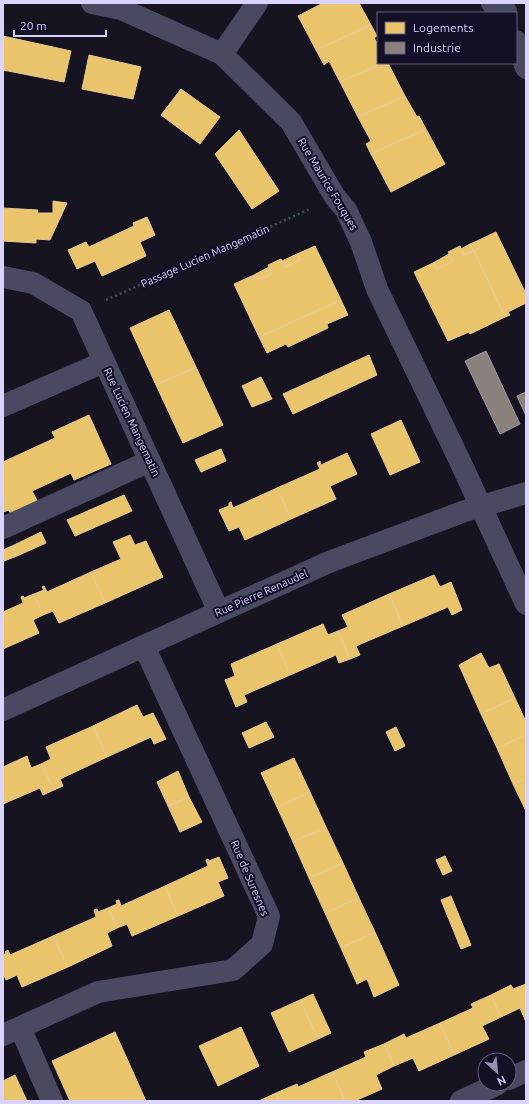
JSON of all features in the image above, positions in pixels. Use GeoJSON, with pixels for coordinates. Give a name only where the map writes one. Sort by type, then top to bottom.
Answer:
{"type":"FeatureCollection","features":[{"type":"Feature","properties":{"kind":"street","name":"Rue Maurice Fouques"},"geometry":{"type":"LineString","coordinates":[[92,3],[121,9],[222,54],[291,122],[335,196],[346,210],[362,242],[377,289],[458,457],[526,604]]}},
{"type":"Feature","properties":{"kind":"street"},"geometry":{"type":"LineString","coordinates":[[222,54],[257,3]]}},
{"type":"Feature","properties":{"kind":"street"},"geometry":{"type":"LineString","coordinates":[[492,3],[506,12]]}},
{"type":"Feature","properties":{"kind":"street"},"geometry":{"type":"LineString","coordinates":[[517,44],[526,68]]}},
{"type":"Feature","properties":{"kind":"street","name":"Rue Lucien Mangematin"},"geometry":{"type":"LineString","coordinates":[[3,277],[32,283],[81,311],[219,612]]}},
{"type":"Feature","properties":{"kind":"street"},"geometry":{"type":"LineString","coordinates":[[3,406],[104,362]]}},
{"type":"Feature","properties":{"kind":"street"},"geometry":{"type":"LineString","coordinates":[[3,528],[150,461]]}},
{"type":"Feature","properties":{"kind":"street","name":"Rue Pierre Renaudel"},"geometry":{"type":"LineString","coordinates":[[3,710],[329,562],[439,520],[526,493]]}},
{"type":"Feature","properties":{"kind":"street","name":"Rue de Suresnes"},"geometry":{"type":"LineString","coordinates":[[11,1031],[98,992],[233,970],[262,944],[269,916],[144,646]]}},
{"type":"Feature","properties":{"kind":"street"},"geometry":{"type":"LineString","coordinates":[[11,1031],[52,1101]]}},
{"type":"Feature","properties":{"kind":"street"},"geometry":{"type":"LineString","coordinates":[[461,1101],[481,1092]]}},
{"type":"Feature","properties":{"kind":"path","name":"Passage Lucien Mangematin"},"geometry":{"type":"LineString","coordinates":[[104,300],[312,208]]}},
{"type":"Feature","properties":{"kind":"building: Logements"},"geometry":{"type":"Polygon","coordinates":[[[323,3],[359,3],[371,25],[316,50],[298,16],[323,3]]]}},
{"type":"Feature","properties":{"kind":"building: Logements"},"geometry":{"type":"Polygon","coordinates":[[[371,25],[377,36],[374,38],[377,42],[377,64],[381,64],[340,82],[329,61],[324,65],[316,50],[371,25]]]}},
{"type":"Feature","properties":{"kind":"building: Logements"},"geometry":{"type":"Polygon","coordinates":[[[3,36],[71,51],[64,82],[3,70],[3,36]]]}},
{"type":"Feature","properties":{"kind":"building: Logements"},"geometry":{"type":"Polygon","coordinates":[[[89,55],[141,67],[133,99],[82,89],[89,55]]]}},
{"type":"Feature","properties":{"kind":"building: Logements"},"geometry":{"type":"Polygon","coordinates":[[[381,64],[389,64],[405,96],[358,117],[340,82],[381,64]]]}},
{"type":"Feature","properties":{"kind":"building: Logements"},"geometry":{"type":"Polygon","coordinates":[[[181,89],[220,117],[200,144],[161,115],[181,89]]]}},
{"type":"Feature","properties":{"kind":"building: Logements"},"geometry":{"type":"Polygon","coordinates":[[[405,96],[426,129],[371,154],[366,144],[371,141],[358,117],[405,96]]]}},
{"type":"Feature","properties":{"kind":"building: Logements"},"geometry":{"type":"Polygon","coordinates":[[[426,129],[445,164],[391,192],[371,154],[426,129]]]}},
{"type":"Feature","properties":{"kind":"building: Logements"},"geometry":{"type":"Polygon","coordinates":[[[239,130],[279,191],[252,209],[215,154],[239,130]]]}},
{"type":"Feature","properties":{"kind":"building: Logements"},"geometry":{"type":"Polygon","coordinates":[[[53,201],[67,203],[50,240],[36,239],[36,243],[3,241],[3,208],[38,210],[37,213],[53,213],[53,201]]]}},
{"type":"Feature","properties":{"kind":"building: Logements"},"geometry":{"type":"Polygon","coordinates":[[[147,217],[155,235],[140,242],[146,256],[102,276],[95,261],[77,269],[68,250],[86,242],[89,247],[134,226],[133,223],[147,217]]]}},
{"type":"Feature","properties":{"kind":"building: Logements"},"geometry":{"type":"Polygon","coordinates":[[[496,232],[526,294],[526,303],[508,312],[510,315],[505,317],[474,251],[480,247],[477,241],[496,232]]]}},
{"type":"Feature","properties":{"kind":"building: Logements"},"geometry":{"type":"Polygon","coordinates":[[[477,241],[480,247],[474,251],[470,244],[477,241]]]}},
{"type":"Feature","properties":{"kind":"building: Logements"},"geometry":{"type":"Polygon","coordinates":[[[470,244],[474,251],[464,255],[461,249],[470,244]]]}},
{"type":"Feature","properties":{"kind":"building: Logements"},"geometry":{"type":"Polygon","coordinates":[[[315,246],[341,300],[259,337],[234,284],[254,275],[256,280],[272,274],[268,265],[281,259],[285,267],[300,260],[297,254],[315,246]]]}},
{"type":"Feature","properties":{"kind":"building: Logements"},"geometry":{"type":"Polygon","coordinates":[[[460,246],[464,255],[474,251],[505,317],[470,334],[469,332],[448,341],[414,272],[433,263],[437,269],[453,261],[448,252],[460,246]]]}},
{"type":"Feature","properties":{"kind":"building: Logements"},"geometry":{"type":"Polygon","coordinates":[[[297,254],[300,260],[285,267],[282,261],[297,254]]]}},
{"type":"Feature","properties":{"kind":"building: Logements"},"geometry":{"type":"Polygon","coordinates":[[[449,254],[453,261],[437,269],[433,263],[449,254]]]}},
{"type":"Feature","properties":{"kind":"building: Logements"},"geometry":{"type":"Polygon","coordinates":[[[269,267],[272,274],[256,280],[254,275],[269,267]]]}},
{"type":"Feature","properties":{"kind":"building: Logements"},"geometry":{"type":"Polygon","coordinates":[[[341,300],[348,315],[327,324],[328,328],[288,347],[286,344],[267,353],[259,337],[341,300]]]}},
{"type":"Feature","properties":{"kind":"building: Logements"},"geometry":{"type":"Polygon","coordinates":[[[169,310],[196,367],[156,385],[130,328],[169,310]]]}},
{"type":"Feature","properties":{"kind":"building: Logements"},"geometry":{"type":"Polygon","coordinates":[[[369,355],[377,375],[293,414],[283,394],[369,355]]]}},
{"type":"Feature","properties":{"kind":"building: Logements"},"geometry":{"type":"Polygon","coordinates":[[[196,367],[223,425],[183,443],[156,385],[196,367]]]}},
{"type":"Feature","properties":{"kind":"building: Logements"},"geometry":{"type":"Polygon","coordinates":[[[261,377],[272,399],[252,407],[242,386],[261,377]]]}},
{"type":"Feature","properties":{"kind":"building: Logements"},"geometry":{"type":"Polygon","coordinates":[[[89,415],[111,464],[74,480],[71,473],[32,491],[38,502],[11,514],[5,503],[3,504],[3,462],[55,438],[52,432],[89,415]]]}},
{"type":"Feature","properties":{"kind":"building: Logements"},"geometry":{"type":"Polygon","coordinates":[[[401,420],[420,462],[390,475],[371,434],[401,420]]]}},
{"type":"Feature","properties":{"kind":"building: Logements"},"geometry":{"type":"Polygon","coordinates":[[[221,449],[226,461],[201,472],[195,460],[221,449]]]}},
{"type":"Feature","properties":{"kind":"building: Logements"},"geometry":{"type":"Polygon","coordinates":[[[347,453],[357,474],[330,486],[336,499],[291,519],[277,488],[320,469],[317,463],[320,461],[321,465],[347,453]]]}},
{"type":"Feature","properties":{"kind":"building: Logements"},"geometry":{"type":"Polygon","coordinates":[[[277,488],[291,519],[245,540],[239,527],[229,531],[219,510],[229,506],[229,503],[231,502],[233,508],[277,488]]]}},
{"type":"Feature","properties":{"kind":"building: Logements"},"geometry":{"type":"Polygon","coordinates":[[[124,495],[132,511],[75,536],[67,520],[124,495]]]}},
{"type":"Feature","properties":{"kind":"building: Logements"},"geometry":{"type":"Polygon","coordinates":[[[5,503],[9,510],[3,512],[3,504],[5,503]]]}},
{"type":"Feature","properties":{"kind":"building: Logements"},"geometry":{"type":"Polygon","coordinates":[[[41,532],[46,543],[17,556],[12,546],[41,532]]]}},
{"type":"Feature","properties":{"kind":"building: Logements"},"geometry":{"type":"Polygon","coordinates":[[[130,535],[135,545],[146,541],[163,577],[105,603],[91,572],[121,559],[113,542],[130,535]]]}},
{"type":"Feature","properties":{"kind":"building: Logements"},"geometry":{"type":"Polygon","coordinates":[[[12,546],[17,556],[4,561],[3,550],[12,546]]]}},
{"type":"Feature","properties":{"kind":"building: Logements"},"geometry":{"type":"Polygon","coordinates":[[[91,572],[105,603],[59,623],[53,611],[43,615],[34,594],[44,590],[42,587],[44,586],[47,592],[91,572]]]}},
{"type":"Feature","properties":{"kind":"building: Logements"},"geometry":{"type":"Polygon","coordinates":[[[434,575],[440,587],[451,582],[462,610],[452,615],[448,607],[403,626],[389,594],[434,575]]]}},
{"type":"Feature","properties":{"kind":"building: Logements"},"geometry":{"type":"Polygon","coordinates":[[[34,594],[43,615],[33,620],[39,633],[3,649],[3,612],[23,603],[21,597],[23,596],[24,598],[34,594]]]}},
{"type":"Feature","properties":{"kind":"building: Logements"},"geometry":{"type":"Polygon","coordinates":[[[389,594],[403,626],[356,646],[360,655],[350,659],[338,631],[348,627],[342,615],[389,594]]]}},
{"type":"Feature","properties":{"kind":"building: Logements"},"geometry":{"type":"Polygon","coordinates":[[[323,624],[328,635],[338,631],[350,659],[339,663],[336,655],[290,675],[277,644],[323,624]]]}},
{"type":"Feature","properties":{"kind":"building: Logements"},"geometry":{"type":"Polygon","coordinates":[[[277,644],[290,675],[244,695],[247,702],[236,707],[225,680],[235,676],[231,664],[277,644]]]}},
{"type":"Feature","properties":{"kind":"building: Logements"},"geometry":{"type":"Polygon","coordinates":[[[481,653],[489,668],[499,664],[515,698],[481,714],[459,665],[481,653]]]}},
{"type":"Feature","properties":{"kind":"building: Logements"},"geometry":{"type":"Polygon","coordinates":[[[515,698],[526,722],[526,735],[497,748],[481,714],[515,698]]]}},
{"type":"Feature","properties":{"kind":"building: Logements"},"geometry":{"type":"Polygon","coordinates":[[[137,705],[143,717],[153,713],[166,739],[154,744],[151,737],[107,757],[93,726],[137,705]]]}},
{"type":"Feature","properties":{"kind":"building: Logements"},"geometry":{"type":"Polygon","coordinates":[[[266,722],[274,737],[249,748],[242,733],[266,722]]]}},
{"type":"Feature","properties":{"kind":"building: Logements"},"geometry":{"type":"Polygon","coordinates":[[[93,726],[107,757],[60,779],[63,786],[54,790],[41,764],[51,759],[46,747],[93,726]]]}},
{"type":"Feature","properties":{"kind":"building: Logements"},"geometry":{"type":"Polygon","coordinates":[[[396,727],[405,746],[395,751],[386,732],[396,727]]]}},
{"type":"Feature","properties":{"kind":"building: Logements"},"geometry":{"type":"Polygon","coordinates":[[[526,735],[526,778],[513,784],[497,748],[526,735]]]}},
{"type":"Feature","properties":{"kind":"building: Logements"},"geometry":{"type":"Polygon","coordinates":[[[27,756],[31,768],[41,764],[54,790],[43,795],[40,788],[3,804],[3,767],[27,756]]]}},
{"type":"Feature","properties":{"kind":"building: Logements"},"geometry":{"type":"Polygon","coordinates":[[[294,758],[310,792],[277,807],[261,773],[294,758]]]}},
{"type":"Feature","properties":{"kind":"building: Logements"},"geometry":{"type":"Polygon","coordinates":[[[178,771],[189,797],[168,806],[157,782],[178,771]]]}},
{"type":"Feature","properties":{"kind":"building: Logements"},"geometry":{"type":"Polygon","coordinates":[[[526,778],[526,811],[513,784],[526,778]]]}},
{"type":"Feature","properties":{"kind":"building: Logements"},"geometry":{"type":"Polygon","coordinates":[[[310,792],[326,827],[293,842],[277,807],[310,792]]]}},
{"type":"Feature","properties":{"kind":"building: Logements"},"geometry":{"type":"Polygon","coordinates":[[[189,797],[202,822],[180,832],[168,806],[189,797]]]}},
{"type":"Feature","properties":{"kind":"building: Logements"},"geometry":{"type":"Polygon","coordinates":[[[326,827],[343,863],[309,878],[293,842],[326,827]]]}},
{"type":"Feature","properties":{"kind":"building: Logements"},"geometry":{"type":"Polygon","coordinates":[[[445,856],[452,871],[443,875],[436,860],[445,856]]]}},
{"type":"Feature","properties":{"kind":"building: Logements"},"geometry":{"type":"Polygon","coordinates":[[[219,857],[228,878],[218,882],[224,896],[178,916],[165,886],[208,866],[206,860],[208,859],[209,861],[219,857]]]}},
{"type":"Feature","properties":{"kind":"building: Logements"},"geometry":{"type":"Polygon","coordinates":[[[343,863],[359,898],[325,913],[309,878],[343,863]]]}},
{"type":"Feature","properties":{"kind":"building: Logements"},"geometry":{"type":"Polygon","coordinates":[[[165,886],[178,916],[132,936],[127,924],[117,928],[108,908],[117,904],[116,901],[119,900],[121,906],[165,886]]]}},
{"type":"Feature","properties":{"kind":"building: Logements"},"geometry":{"type":"Polygon","coordinates":[[[451,896],[471,945],[461,949],[441,900],[451,896]]]}},
{"type":"Feature","properties":{"kind":"building: Logements"},"geometry":{"type":"Polygon","coordinates":[[[359,898],[375,932],[341,948],[325,913],[359,898]]]}},
{"type":"Feature","properties":{"kind":"building: Logements"},"geometry":{"type":"Polygon","coordinates":[[[108,908],[117,928],[107,933],[112,946],[68,967],[53,936],[96,917],[94,910],[97,909],[98,912],[108,908]]]}},
{"type":"Feature","properties":{"kind":"building: Logements"},"geometry":{"type":"Polygon","coordinates":[[[375,932],[399,985],[374,997],[367,979],[357,984],[341,948],[375,932]]]}},
{"type":"Feature","properties":{"kind":"building: Logements"},"geometry":{"type":"Polygon","coordinates":[[[53,936],[68,967],[22,987],[17,975],[6,980],[3,973],[3,955],[6,954],[5,952],[8,950],[10,955],[53,936]]]}},
{"type":"Feature","properties":{"kind":"building: Logements"},"geometry":{"type":"Polygon","coordinates":[[[526,984],[526,1022],[520,1008],[501,1017],[491,995],[511,985],[513,989],[526,984]]]}},
{"type":"Feature","properties":{"kind":"building: Logements"},"geometry":{"type":"Polygon","coordinates":[[[313,994],[331,1033],[318,1039],[300,1000],[313,994]]]}},
{"type":"Feature","properties":{"kind":"building: Logements"},"geometry":{"type":"Polygon","coordinates":[[[491,995],[501,1017],[482,1026],[489,1039],[454,1055],[440,1023],[473,1008],[471,1004],[491,995]]]}},
{"type":"Feature","properties":{"kind":"building: Logements"},"geometry":{"type":"Polygon","coordinates":[[[300,1000],[318,1039],[289,1052],[271,1013],[300,1000]]]}},
{"type":"Feature","properties":{"kind":"building: Logements"},"geometry":{"type":"Polygon","coordinates":[[[440,1023],[454,1055],[419,1071],[413,1058],[394,1066],[384,1044],[404,1034],[406,1038],[440,1023]]]}},
{"type":"Feature","properties":{"kind":"building: Logements"},"geometry":{"type":"Polygon","coordinates":[[[241,1027],[259,1066],[218,1086],[199,1046],[241,1027]]]}},
{"type":"Feature","properties":{"kind":"building: Logements"},"geometry":{"type":"Polygon","coordinates":[[[115,1032],[146,1101],[70,1101],[52,1061],[115,1032]]]}},
{"type":"Feature","properties":{"kind":"building: Logements"},"geometry":{"type":"Polygon","coordinates":[[[384,1044],[394,1066],[376,1075],[382,1089],[355,1101],[345,1101],[332,1072],[366,1057],[364,1052],[384,1044]]]}},
{"type":"Feature","properties":{"kind":"building: Logements"},"geometry":{"type":"Polygon","coordinates":[[[332,1072],[345,1101],[279,1101],[276,1093],[297,1084],[298,1087],[332,1072]]]}},
{"type":"Feature","properties":{"kind":"building: Logements"},"geometry":{"type":"Polygon","coordinates":[[[15,1075],[27,1101],[3,1101],[3,1081],[15,1075]]]}},
{"type":"Feature","properties":{"kind":"building: Logements"},"geometry":{"type":"Polygon","coordinates":[[[276,1093],[279,1101],[259,1101],[276,1093]]]}},
{"type":"Feature","properties":{"kind":"building: Industrie"},"geometry":{"type":"Polygon","coordinates":[[[486,351],[520,424],[500,434],[465,361],[486,351]]]}},
{"type":"Feature","properties":{"kind":"building: Industrie"},"geometry":{"type":"Polygon","coordinates":[[[526,392],[526,416],[517,396],[526,392]]]}}]}
